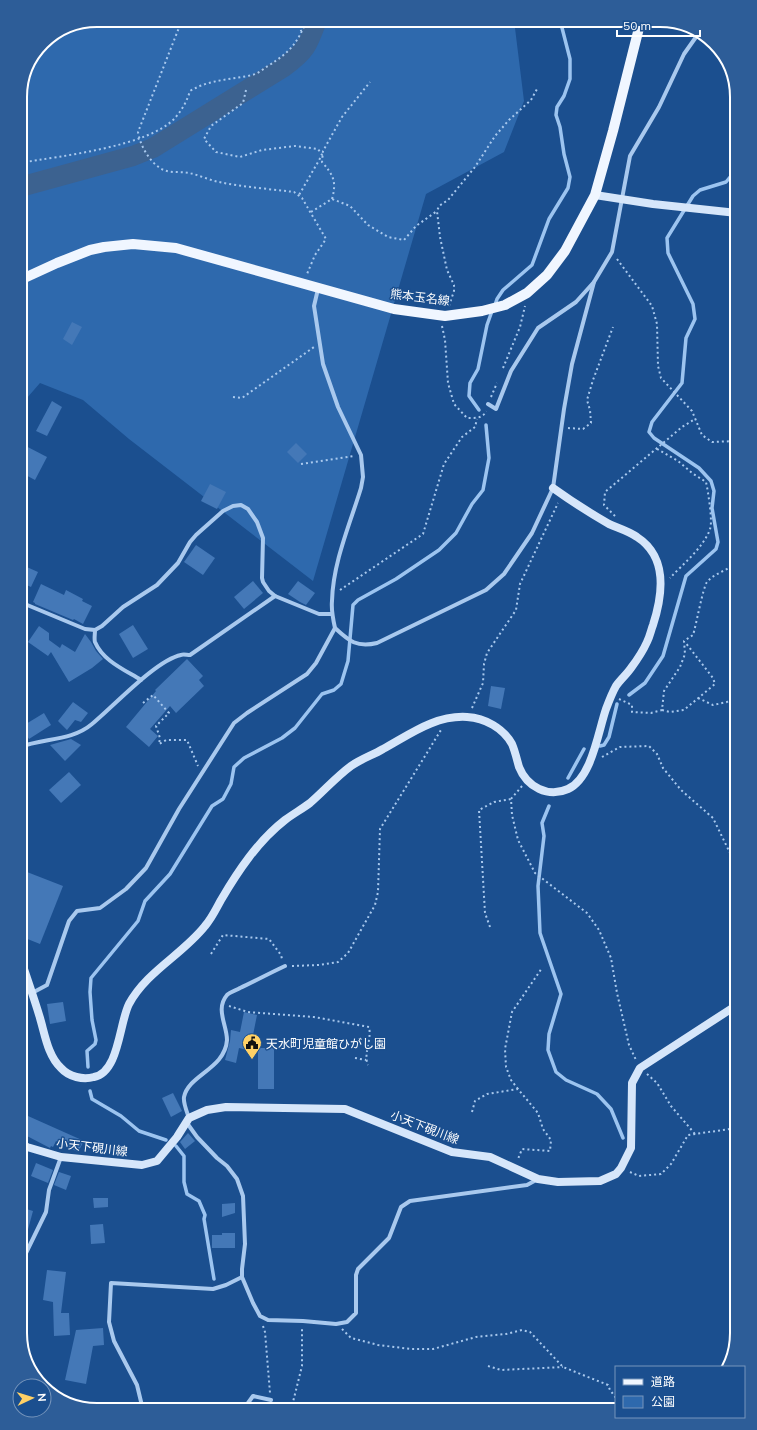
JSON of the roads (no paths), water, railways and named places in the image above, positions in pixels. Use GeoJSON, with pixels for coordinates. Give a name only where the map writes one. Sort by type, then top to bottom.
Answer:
{"type":"FeatureCollection","features":[{"type":"Feature","properties":{"kind":"main road","name":"熊本玉名線"},"geometry":{"type":"LineString","coordinates":[[27,277],[90,250],[104,246],[133,244],[176,248],[394,309],[443,316],[482,311],[505,305],[527,293],[547,275],[565,251],[595,195],[639,27]]}},
{"type":"Feature","properties":{"kind":"street"},"geometry":{"type":"LineString","coordinates":[[488,404],[496,409],[511,371],[538,328],[576,302],[594,282],[612,252],[630,156],[659,107],[684,54],[696,37]]}},
{"type":"Feature","properties":{"kind":"street"},"geometry":{"type":"LineString","coordinates":[[595,195],[653,204],[730,212]]}},
{"type":"Feature","properties":{"kind":"street"},"geometry":{"type":"LineString","coordinates":[[319,288],[314,306],[323,364],[338,407],[361,455],[362,477],[361,488],[337,564],[332,601],[332,614],[335,628],[353,642],[366,646],[377,643],[486,590],[504,574],[532,533],[553,488],[561,427],[572,364],[594,282]]}},
{"type":"Feature","properties":{"kind":"street"},"geometry":{"type":"LineString","coordinates":[[27,978],[52,1056],[62,1070],[76,1078],[100,1076],[108,1068],[116,1051],[125,1012],[135,993],[153,974],[205,927],[254,851],[267,836],[283,822],[311,802],[335,779],[354,764],[421,728],[442,719],[467,717],[484,720],[500,730],[512,744],[520,770],[527,781],[541,791],[555,792],[568,789],[579,782],[589,764],[606,707],[616,686],[632,666],[648,640],[659,606],[662,586],[659,567],[650,550],[638,537],[612,525],[553,488]]}},
{"type":"Feature","properties":{"kind":"street"},"geometry":{"type":"LineString","coordinates":[[27,605],[85,629],[95,630],[102,626],[123,607],[157,585],[178,563],[190,542],[196,535],[223,511],[233,506],[241,505],[248,509],[257,522],[263,538],[263,582],[269,591],[275,596],[319,614],[332,614]]}},
{"type":"Feature","properties":{"kind":"street"},"geometry":{"type":"LineString","coordinates":[[27,745],[75,735],[91,725],[142,680],[165,662],[180,655],[190,655],[275,596]]}},
{"type":"Feature","properties":{"kind":"street"},"geometry":{"type":"LineString","coordinates":[[32,993],[47,984],[68,921],[77,911],[100,908],[126,888],[146,868],[179,809],[234,723],[307,674],[316,663],[335,628]]}},
{"type":"Feature","properties":{"kind":"street"},"geometry":{"type":"LineString","coordinates":[[95,630],[94,641],[102,653],[113,663],[142,680]]}},
{"type":"Feature","properties":{"kind":"street"},"geometry":{"type":"LineString","coordinates":[[285,966],[227,994],[222,1006],[222,1015],[227,1039],[224,1052],[214,1065],[188,1088],[184,1097],[188,1120],[197,1138],[227,1166],[237,1179],[243,1196],[245,1244],[242,1277],[260,1316],[268,1320],[336,1324],[347,1322],[356,1313],[356,1277],[358,1269],[390,1238],[401,1207],[410,1201],[527,1185],[538,1178]]}},
{"type":"Feature","properties":{"kind":"street","name":"小天下硯川線"},"geometry":{"type":"LineString","coordinates":[[27,1147],[61,1157],[142,1165],[157,1161],[188,1120],[207,1110],[226,1107],[345,1109],[452,1152],[490,1157],[538,1178],[558,1182],[600,1181],[616,1174],[621,1168],[631,1148],[632,1083],[640,1068],[730,1010]]}},
{"type":"Feature","properties":{"kind":"street"},"geometry":{"type":"LineString","coordinates":[[27,1251],[46,1212],[49,1190],[61,1157]]}},
{"type":"Feature","properties":{"kind":"street"},"geometry":{"type":"LineString","coordinates":[[141,1403],[137,1385],[114,1341],[109,1322],[111,1283],[213,1289],[226,1285],[242,1277]]}},
{"type":"Feature","properties":{"kind":"street"},"geometry":{"type":"LineString","coordinates":[[248,1403],[253,1396],[270,1400]]}},
{"type":"Feature","properties":{"kind":"waterway"},"geometry":{"type":"LineString","coordinates":[[27,185],[133,156],[153,148],[284,67],[302,52],[314,27]]}},
{"type":"Feature","properties":{"kind":"waterway"},"geometry":{"type":"LineString","coordinates":[[495,305],[503,290],[532,265],[549,219],[568,188],[570,177],[564,154],[560,127],[556,115],[557,107],[564,96],[570,79],[570,59],[562,27]]}},
{"type":"Feature","properties":{"kind":"waterway"},"geometry":{"type":"LineString","coordinates":[[629,695],[645,683],[663,656],[686,576],[716,549],[718,542],[712,508],[714,491],[711,481],[699,468],[654,438],[649,432],[652,422],[682,383],[686,338],[695,319],[693,304],[668,253],[667,238],[693,196],[700,190],[726,182],[730,177]]}},
{"type":"Feature","properties":{"kind":"waterway"},"geometry":{"type":"LineString","coordinates":[[479,410],[469,396],[470,383],[478,369],[487,325],[492,311]]}},
{"type":"Feature","properties":{"kind":"waterway"},"geometry":{"type":"LineString","coordinates":[[88,1067],[87,1051],[95,1044],[96,1040],[92,1020],[90,992],[91,978],[138,921],[145,901],[170,874],[212,806],[223,799],[231,784],[234,767],[244,758],[282,738],[295,728],[322,694],[334,690],[341,684],[348,661],[353,605],[358,600],[396,579],[439,550],[456,533],[472,504],[483,490],[489,458],[486,425]]}},
{"type":"Feature","properties":{"kind":"waterway"},"geometry":{"type":"LineString","coordinates":[[600,746],[604,745],[609,737],[617,704]]}},
{"type":"Feature","properties":{"kind":"waterway"},"geometry":{"type":"LineString","coordinates":[[568,778],[584,749]]}},
{"type":"Feature","properties":{"kind":"waterway"},"geometry":{"type":"LineString","coordinates":[[549,806],[542,823],[544,836],[538,886],[540,933],[561,994],[549,1034],[548,1050],[556,1072],[566,1080],[597,1094],[611,1109],[623,1138]]}},
{"type":"Feature","properties":{"kind":"waterway"},"geometry":{"type":"LineString","coordinates":[[90,1091],[92,1099],[121,1116],[139,1131],[166,1140]]}},
{"type":"Feature","properties":{"kind":"waterway"},"geometry":{"type":"LineString","coordinates":[[176,1146],[184,1156],[184,1182],[187,1194],[199,1201],[205,1215],[204,1219],[214,1279]]}},
{"type":"Feature","properties":{"kind":"place","name":"天水町児童館ひがし園"},"geometry":{"type":"Point","coordinates":[252,1060]}}]}
